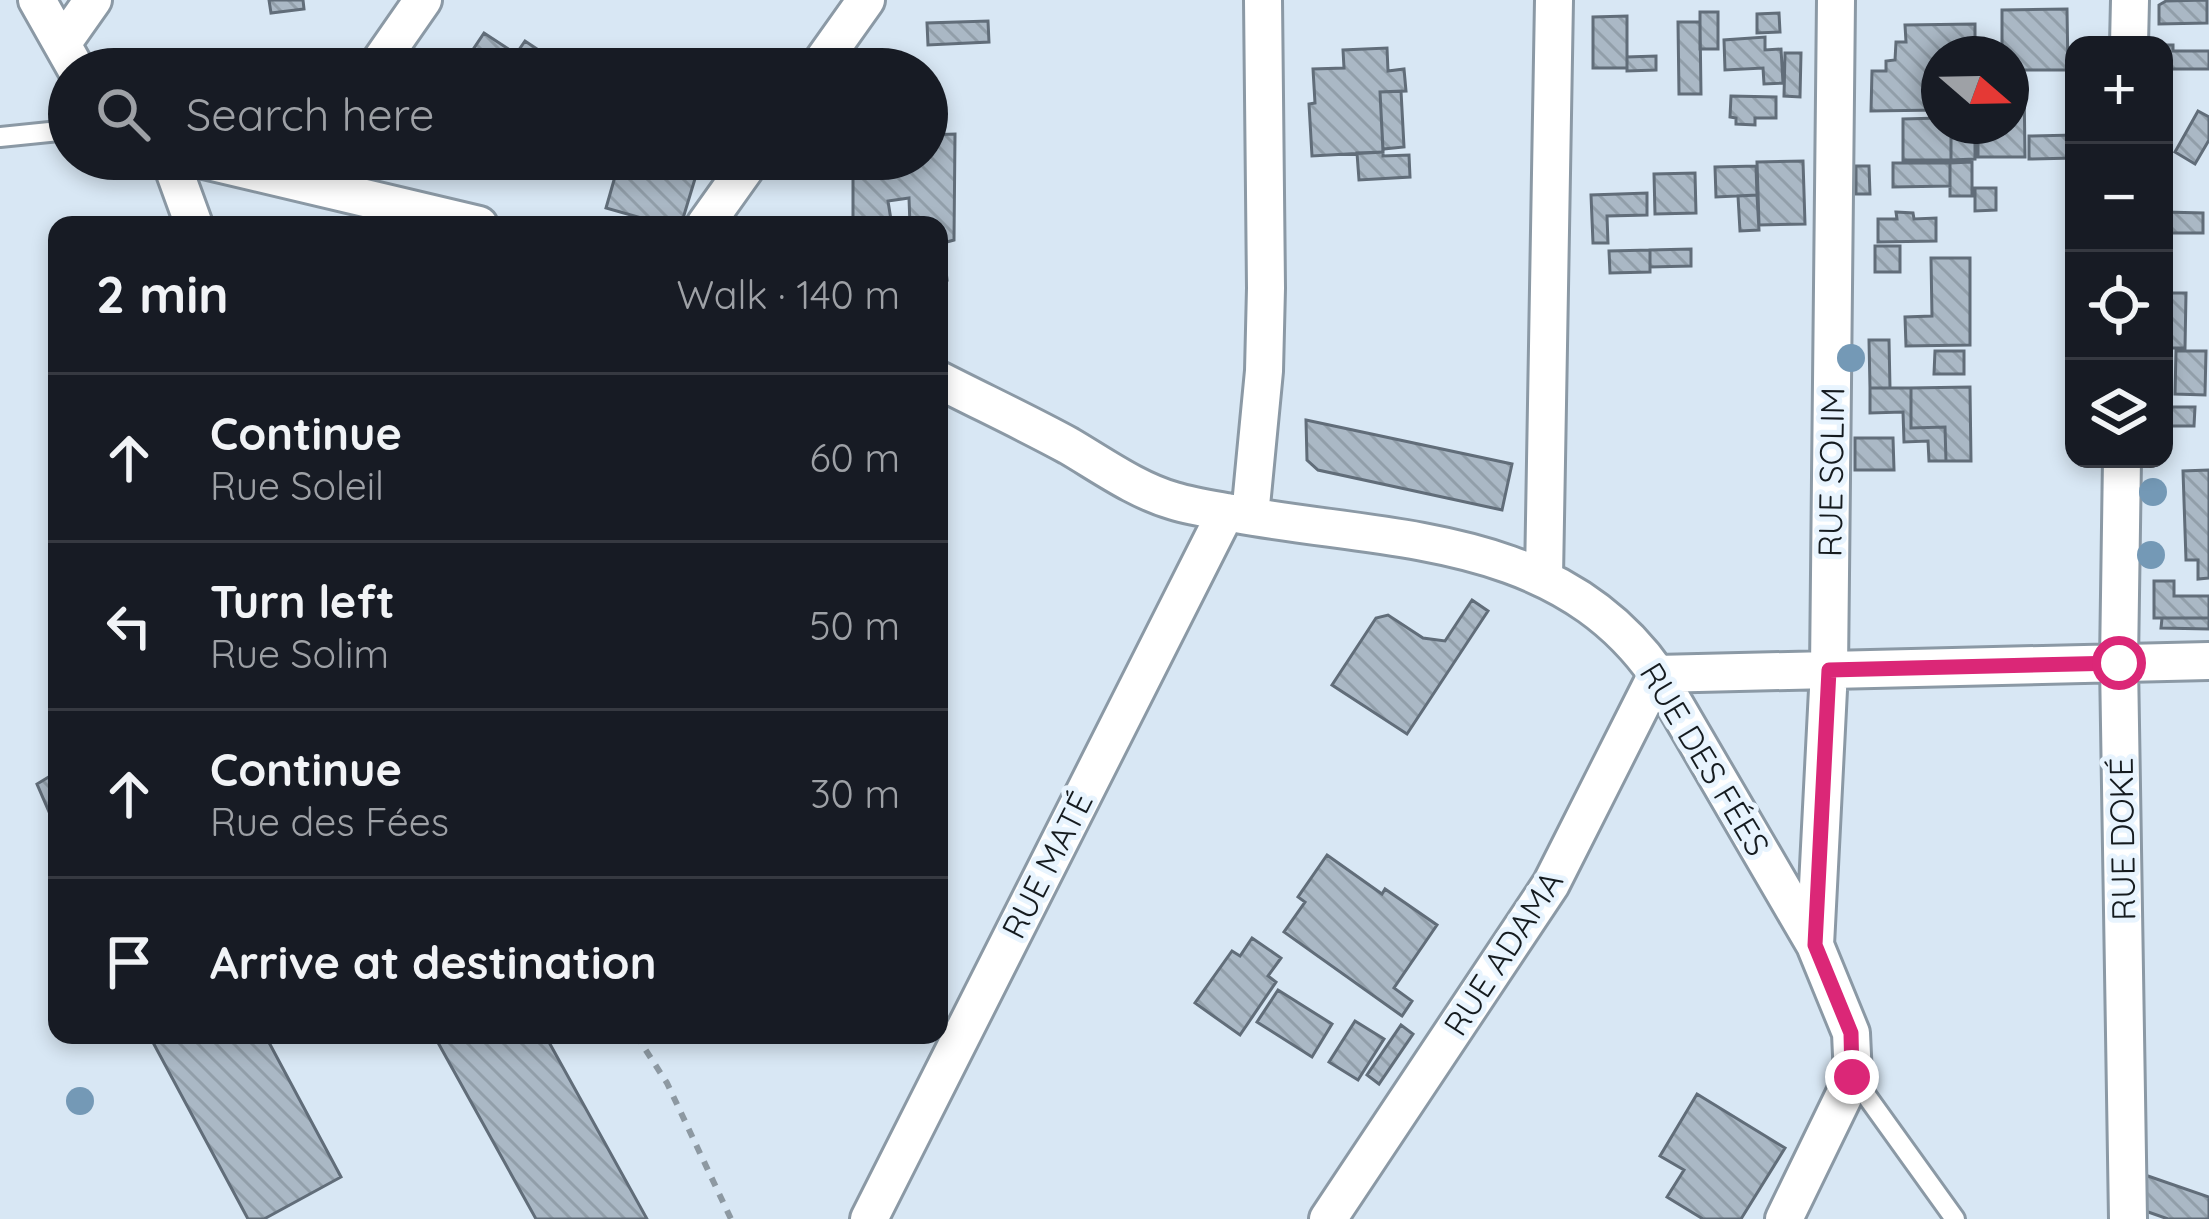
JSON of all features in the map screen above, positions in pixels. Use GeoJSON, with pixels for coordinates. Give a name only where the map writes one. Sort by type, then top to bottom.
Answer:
{"type":"FeatureCollection","features":[{"type":"Feature","properties":{"kind":"street"},"geometry":{"type":"LineString","coordinates":[[37,0],[64,48]]}},
{"type":"Feature","properties":{"kind":"street"},"geometry":{"type":"LineString","coordinates":[[73,48],[93,0]]}},
{"type":"Feature","properties":{"kind":"street"},"geometry":{"type":"LineString","coordinates":[[390,48],[423,0]]}},
{"type":"Feature","properties":{"kind":"street"},"geometry":{"type":"LineString","coordinates":[[832,48],[866,0]]}},
{"type":"Feature","properties":{"kind":"street"},"geometry":{"type":"LineString","coordinates":[[1238,514],[1264,370],[1263,0]]}},
{"type":"Feature","properties":{"kind":"street"},"geometry":{"type":"LineString","coordinates":[[1544,577],[1554,0]]}},
{"type":"Feature","properties":{"kind":"street","name":"RUE SOLIM"},"geometry":{"type":"LineString","coordinates":[[1815,945],[1829,670],[1836,0]]}},
{"type":"Feature","properties":{"kind":"street"},"geometry":{"type":"LineString","coordinates":[[2129,36],[2130,0]]}},
{"type":"Feature","properties":{"kind":"street"},"geometry":{"type":"LineString","coordinates":[[178,180],[191,216]]}},
{"type":"Feature","properties":{"kind":"street"},"geometry":{"type":"LineString","coordinates":[[336,180],[450,216]]}},
{"type":"Feature","properties":{"kind":"street"},"geometry":{"type":"LineString","coordinates":[[711,216],[737,180]]}},
{"type":"Feature","properties":{"kind":"street","name":"RUE DES FÉES"},"geometry":{"type":"LineString","coordinates":[[948,385],[1176,502],[1495,558],[1544,577],[1583,601],[1619,629],[1658,674],[1815,945],[1851,1033],[1852,1077]]}},
{"type":"Feature","properties":{"kind":"street","name":"RUE DOKÉ"},"geometry":{"type":"LineString","coordinates":[[2122,468],[2119,663],[2128,1219]]}},
{"type":"Feature","properties":{"kind":"street","name":"RUE MATÉ"},"geometry":{"type":"LineString","coordinates":[[868,1219],[1238,514]]}},
{"type":"Feature","properties":{"kind":"street"},"geometry":{"type":"LineString","coordinates":[[1658,674],[2209,661]]}},
{"type":"Feature","properties":{"kind":"street","name":"RUE ADAMA"},"geometry":{"type":"LineString","coordinates":[[1328,1219],[1551,884],[1658,674]]}},
{"type":"Feature","properties":{"kind":"street"},"geometry":{"type":"LineString","coordinates":[[1784,1219],[1852,1077]]}},
{"type":"Feature","properties":{"kind":"lane"},"geometry":{"type":"LineString","coordinates":[[0,137],[48,132]]}},
{"type":"Feature","properties":{"kind":"lane","name":"RUE DES FÉES"},"geometry":{"type":"LineString","coordinates":[[1852,1077],[1955,1219]]}},
{"type":"Feature","properties":{"kind":"path"},"geometry":{"type":"LineString","coordinates":[[642,1044],[667,1083],[731,1219]]}},
{"type":"Feature","properties":{"kind":"building"},"geometry":{"type":"Polygon","coordinates":[[[269,0],[303,0],[304,9],[271,13],[269,0]]]}},
{"type":"Feature","properties":{"kind":"building"},"geometry":{"type":"Polygon","coordinates":[[[2207,0],[2207,23],[2159,24],[2159,5],[2166,1],[2207,0]]]}},
{"type":"Feature","properties":{"kind":"building"},"geometry":{"type":"Polygon","coordinates":[[[2067,9],[2065,70],[2029,70],[2029,36],[2002,36],[2002,10],[2067,9]]]}},
{"type":"Feature","properties":{"kind":"building"},"geometry":{"type":"Polygon","coordinates":[[[1700,12],[1718,12],[1718,49],[1700,49],[1700,12]]]}},
{"type":"Feature","properties":{"kind":"building"},"geometry":{"type":"Polygon","coordinates":[[[1779,13],[1780,32],[1757,33],[1757,14],[1779,13]]]}},
{"type":"Feature","properties":{"kind":"building"},"geometry":{"type":"Polygon","coordinates":[[[1627,16],[1627,68],[1593,68],[1593,17],[1627,16]]]}},
{"type":"Feature","properties":{"kind":"building"},"geometry":{"type":"Polygon","coordinates":[[[988,21],[989,42],[928,45],[927,23],[988,21]]]}},
{"type":"Feature","properties":{"kind":"building"},"geometry":{"type":"Polygon","coordinates":[[[1678,22],[1700,22],[1701,94],[1679,94],[1678,22]]]}},
{"type":"Feature","properties":{"kind":"building"},"geometry":{"type":"Polygon","coordinates":[[[1975,24],[1975,36],[1921,36],[1921,110],[1871,111],[1872,71],[1886,71],[1886,61],[1895,60],[1896,42],[1906,42],[1905,25],[1975,24]]]}},
{"type":"Feature","properties":{"kind":"building"},"geometry":{"type":"Polygon","coordinates":[[[484,33],[507,48],[474,48],[484,33]]]}},
{"type":"Feature","properties":{"kind":"building"},"geometry":{"type":"Polygon","coordinates":[[[1765,37],[1765,50],[1781,49],[1783,83],[1764,84],[1763,68],[1725,70],[1724,40],[1765,37]]]}},
{"type":"Feature","properties":{"kind":"building"},"geometry":{"type":"Polygon","coordinates":[[[1387,48],[1388,71],[1404,69],[1406,91],[1380,92],[1383,152],[1312,156],[1313,69],[1344,68],[1343,50],[1387,48]]]}},
{"type":"Feature","properties":{"kind":"building"},"geometry":{"type":"Polygon","coordinates":[[[2173,51],[2209,51],[2209,69],[2173,69],[2173,51]]]}},
{"type":"Feature","properties":{"kind":"building"},"geometry":{"type":"Polygon","coordinates":[[[1785,53],[1801,53],[1800,97],[1784,96],[1785,53]]]}},
{"type":"Feature","properties":{"kind":"building"},"geometry":{"type":"Polygon","coordinates":[[[1656,56],[1656,70],[1627,71],[1627,57],[1656,56]]]}},
{"type":"Feature","properties":{"kind":"building"},"geometry":{"type":"Polygon","coordinates":[[[1401,91],[1404,147],[1383,149],[1380,92],[1401,91]]]}},
{"type":"Feature","properties":{"kind":"building"},"geometry":{"type":"Polygon","coordinates":[[[1731,96],[1776,97],[1776,118],[1755,118],[1755,125],[1736,124],[1736,118],[1730,117],[1731,96]]]}},
{"type":"Feature","properties":{"kind":"building"},"geometry":{"type":"Polygon","coordinates":[[[2198,111],[2209,117],[2209,140],[2195,164],[2175,152],[2198,111]]]}},
{"type":"Feature","properties":{"kind":"building"},"geometry":{"type":"Polygon","coordinates":[[[1921,118],[1921,144],[1951,144],[1951,160],[1903,160],[1903,119],[1921,118]]]}},
{"type":"Feature","properties":{"kind":"building"},"geometry":{"type":"Polygon","coordinates":[[[948,134],[955,134],[954,240],[948,242],[948,216],[910,216],[909,198],[888,201],[890,216],[853,216],[853,180],[948,180],[948,134]]]}},
{"type":"Feature","properties":{"kind":"building"},"geometry":{"type":"Polygon","coordinates":[[[2065,135],[2065,158],[2029,159],[2029,136],[2065,135]]]}},
{"type":"Feature","properties":{"kind":"building"},"geometry":{"type":"Polygon","coordinates":[[[1951,144],[1975,144],[1975,159],[1951,160],[1951,144]]]}},
{"type":"Feature","properties":{"kind":"building"},"geometry":{"type":"Polygon","coordinates":[[[1978,144],[2025,144],[2025,157],[1978,157],[1978,144]]]}},
{"type":"Feature","properties":{"kind":"building"},"geometry":{"type":"Polygon","coordinates":[[[1383,152],[1383,156],[1409,155],[1410,177],[1359,180],[1357,153],[1383,152]]]}},
{"type":"Feature","properties":{"kind":"building"},"geometry":{"type":"Polygon","coordinates":[[[1803,161],[1805,224],[1759,225],[1757,162],[1803,161]]]}},
{"type":"Feature","properties":{"kind":"building"},"geometry":{"type":"Polygon","coordinates":[[[1972,162],[1972,196],[1950,196],[1950,163],[1972,162]]]}},
{"type":"Feature","properties":{"kind":"building"},"geometry":{"type":"Polygon","coordinates":[[[1893,163],[1950,163],[1950,186],[1893,187],[1893,163]]]}},
{"type":"Feature","properties":{"kind":"building"},"geometry":{"type":"Polygon","coordinates":[[[1756,166],[1757,195],[1716,197],[1715,167],[1756,166]]]}},
{"type":"Feature","properties":{"kind":"building"},"geometry":{"type":"Polygon","coordinates":[[[1856,166],[1869,166],[1870,194],[1856,194],[1856,166]]]}},
{"type":"Feature","properties":{"kind":"building"},"geometry":{"type":"Polygon","coordinates":[[[1695,173],[1696,213],[1655,214],[1654,174],[1695,173]]]}},
{"type":"Feature","properties":{"kind":"building"},"geometry":{"type":"Polygon","coordinates":[[[614,180],[695,180],[684,216],[634,216],[606,208],[614,180]]]}},
{"type":"Feature","properties":{"kind":"building"},"geometry":{"type":"Polygon","coordinates":[[[1975,188],[1996,188],[1996,210],[1975,211],[1975,188]]]}},
{"type":"Feature","properties":{"kind":"building"},"geometry":{"type":"Polygon","coordinates":[[[1647,193],[1647,215],[1607,216],[1608,243],[1593,243],[1591,195],[1647,193]]]}},
{"type":"Feature","properties":{"kind":"building"},"geometry":{"type":"Polygon","coordinates":[[[1757,195],[1759,230],[1740,231],[1738,196],[1757,195]]]}},
{"type":"Feature","properties":{"kind":"building"},"geometry":{"type":"Polygon","coordinates":[[[1896,212],[1913,213],[1914,219],[1936,218],[1936,241],[1878,242],[1878,219],[1897,219],[1896,212]]]}},
{"type":"Feature","properties":{"kind":"building"},"geometry":{"type":"Polygon","coordinates":[[[2173,212],[2203,213],[2203,233],[2173,233],[2173,212]]]}},
{"type":"Feature","properties":{"kind":"building"},"geometry":{"type":"Polygon","coordinates":[[[1875,246],[1900,246],[1900,272],[1875,272],[1875,246]]]}},
{"type":"Feature","properties":{"kind":"building"},"geometry":{"type":"Polygon","coordinates":[[[1691,249],[1691,266],[1650,267],[1650,250],[1691,249]]]}},
{"type":"Feature","properties":{"kind":"building"},"geometry":{"type":"Polygon","coordinates":[[[1650,250],[1650,272],[1610,273],[1609,251],[1650,250]]]}},
{"type":"Feature","properties":{"kind":"building"},"geometry":{"type":"Polygon","coordinates":[[[1931,258],[1970,258],[1970,345],[1906,346],[1905,317],[1932,316],[1931,258]]]}},
{"type":"Feature","properties":{"kind":"building"},"geometry":{"type":"Polygon","coordinates":[[[2173,293],[2186,293],[2185,348],[2173,348],[2173,293]]]}},
{"type":"Feature","properties":{"kind":"building"},"geometry":{"type":"Polygon","coordinates":[[[1869,340],[1889,340],[1890,388],[1870,388],[1869,340]]]}},
{"type":"Feature","properties":{"kind":"building"},"geometry":{"type":"Polygon","coordinates":[[[1935,351],[1964,351],[1964,374],[1934,374],[1935,351]]]}},
{"type":"Feature","properties":{"kind":"building"},"geometry":{"type":"Polygon","coordinates":[[[2176,351],[2206,351],[2205,395],[2175,394],[2176,351]]]}},
{"type":"Feature","properties":{"kind":"building"},"geometry":{"type":"Polygon","coordinates":[[[1970,387],[1971,461],[1946,461],[1945,427],[1911,428],[1911,388],[1970,387]]]}},
{"type":"Feature","properties":{"kind":"building"},"geometry":{"type":"Polygon","coordinates":[[[1870,388],[1911,388],[1911,428],[1945,427],[1946,461],[1929,461],[1928,441],[1904,442],[1903,412],[1870,413],[1870,388]]]}},
{"type":"Feature","properties":{"kind":"building"},"geometry":{"type":"Polygon","coordinates":[[[2173,407],[2195,407],[2194,426],[2173,426],[2173,407]]]}},
{"type":"Feature","properties":{"kind":"building"},"geometry":{"type":"Polygon","coordinates":[[[1306,420],[1512,464],[1502,510],[1318,470],[1307,460],[1306,420]]]}},
{"type":"Feature","properties":{"kind":"building"},"geometry":{"type":"Polygon","coordinates":[[[1855,438],[1893,438],[1894,470],[1855,470],[1855,438]]]}},
{"type":"Feature","properties":{"kind":"building"},"geometry":{"type":"Polygon","coordinates":[[[2209,470],[2209,578],[2198,579],[2198,560],[2186,560],[2183,471],[2209,470]]]}},
{"type":"Feature","properties":{"kind":"building"},"geometry":{"type":"Polygon","coordinates":[[[2154,581],[2174,581],[2174,596],[2209,596],[2209,618],[2154,618],[2154,581]]]}},
{"type":"Feature","properties":{"kind":"building"},"geometry":{"type":"Polygon","coordinates":[[[1472,600],[1488,611],[1407,734],[1332,685],[1376,618],[1388,615],[1423,638],[1445,641],[1472,600]]]}},
{"type":"Feature","properties":{"kind":"building"},"geometry":{"type":"Polygon","coordinates":[[[2162,618],[2209,618],[2209,629],[2161,628],[2162,618]]]}},
{"type":"Feature","properties":{"kind":"building"},"geometry":{"type":"Polygon","coordinates":[[[48,777],[48,809],[37,784],[48,777]]]}},
{"type":"Feature","properties":{"kind":"building"},"geometry":{"type":"Polygon","coordinates":[[[1327,855],[1437,925],[1394,988],[1412,1001],[1402,1016],[1284,932],[1305,902],[1298,897],[1327,855]]]}},
{"type":"Feature","properties":{"kind":"building"},"geometry":{"type":"Polygon","coordinates":[[[1252,938],[1281,958],[1268,976],[1276,982],[1240,1035],[1195,1003],[1232,951],[1240,956],[1252,938]]]}},
{"type":"Feature","properties":{"kind":"building"},"geometry":{"type":"Polygon","coordinates":[[[1278,990],[1332,1024],[1312,1057],[1257,1022],[1278,990]]]}},
{"type":"Feature","properties":{"kind":"building"},"geometry":{"type":"Polygon","coordinates":[[[1355,1021],[1384,1039],[1358,1080],[1329,1062],[1355,1021]]]}},
{"type":"Feature","properties":{"kind":"building"},"geometry":{"type":"Polygon","coordinates":[[[1401,1025],[1413,1034],[1379,1084],[1367,1075],[1401,1025]]]}},
{"type":"Feature","properties":{"kind":"building"},"geometry":{"type":"Polygon","coordinates":[[[154,1044],[270,1044],[341,1177],[264,1219],[248,1219],[154,1044]]]}},
{"type":"Feature","properties":{"kind":"building"},"geometry":{"type":"Polygon","coordinates":[[[439,1044],[550,1044],[647,1219],[536,1219],[439,1044]]]}},
{"type":"Feature","properties":{"kind":"building"},"geometry":{"type":"Polygon","coordinates":[[[1697,1094],[1785,1148],[1741,1219],[1703,1219],[1667,1197],[1684,1170],[1660,1156],[1697,1094]]]}},
{"type":"Feature","properties":{"kind":"building"},"geometry":{"type":"Polygon","coordinates":[[[2145,1175],[2209,1197],[2209,1219],[2168,1219],[2134,1207],[2145,1175]]]}},
{"type":"Feature","properties":{"kind":"route"},"geometry":{"type":"LineString","coordinates":[[1852,1077],[1851,1033],[1815,945],[1829,670],[2119,663]]}}]}
